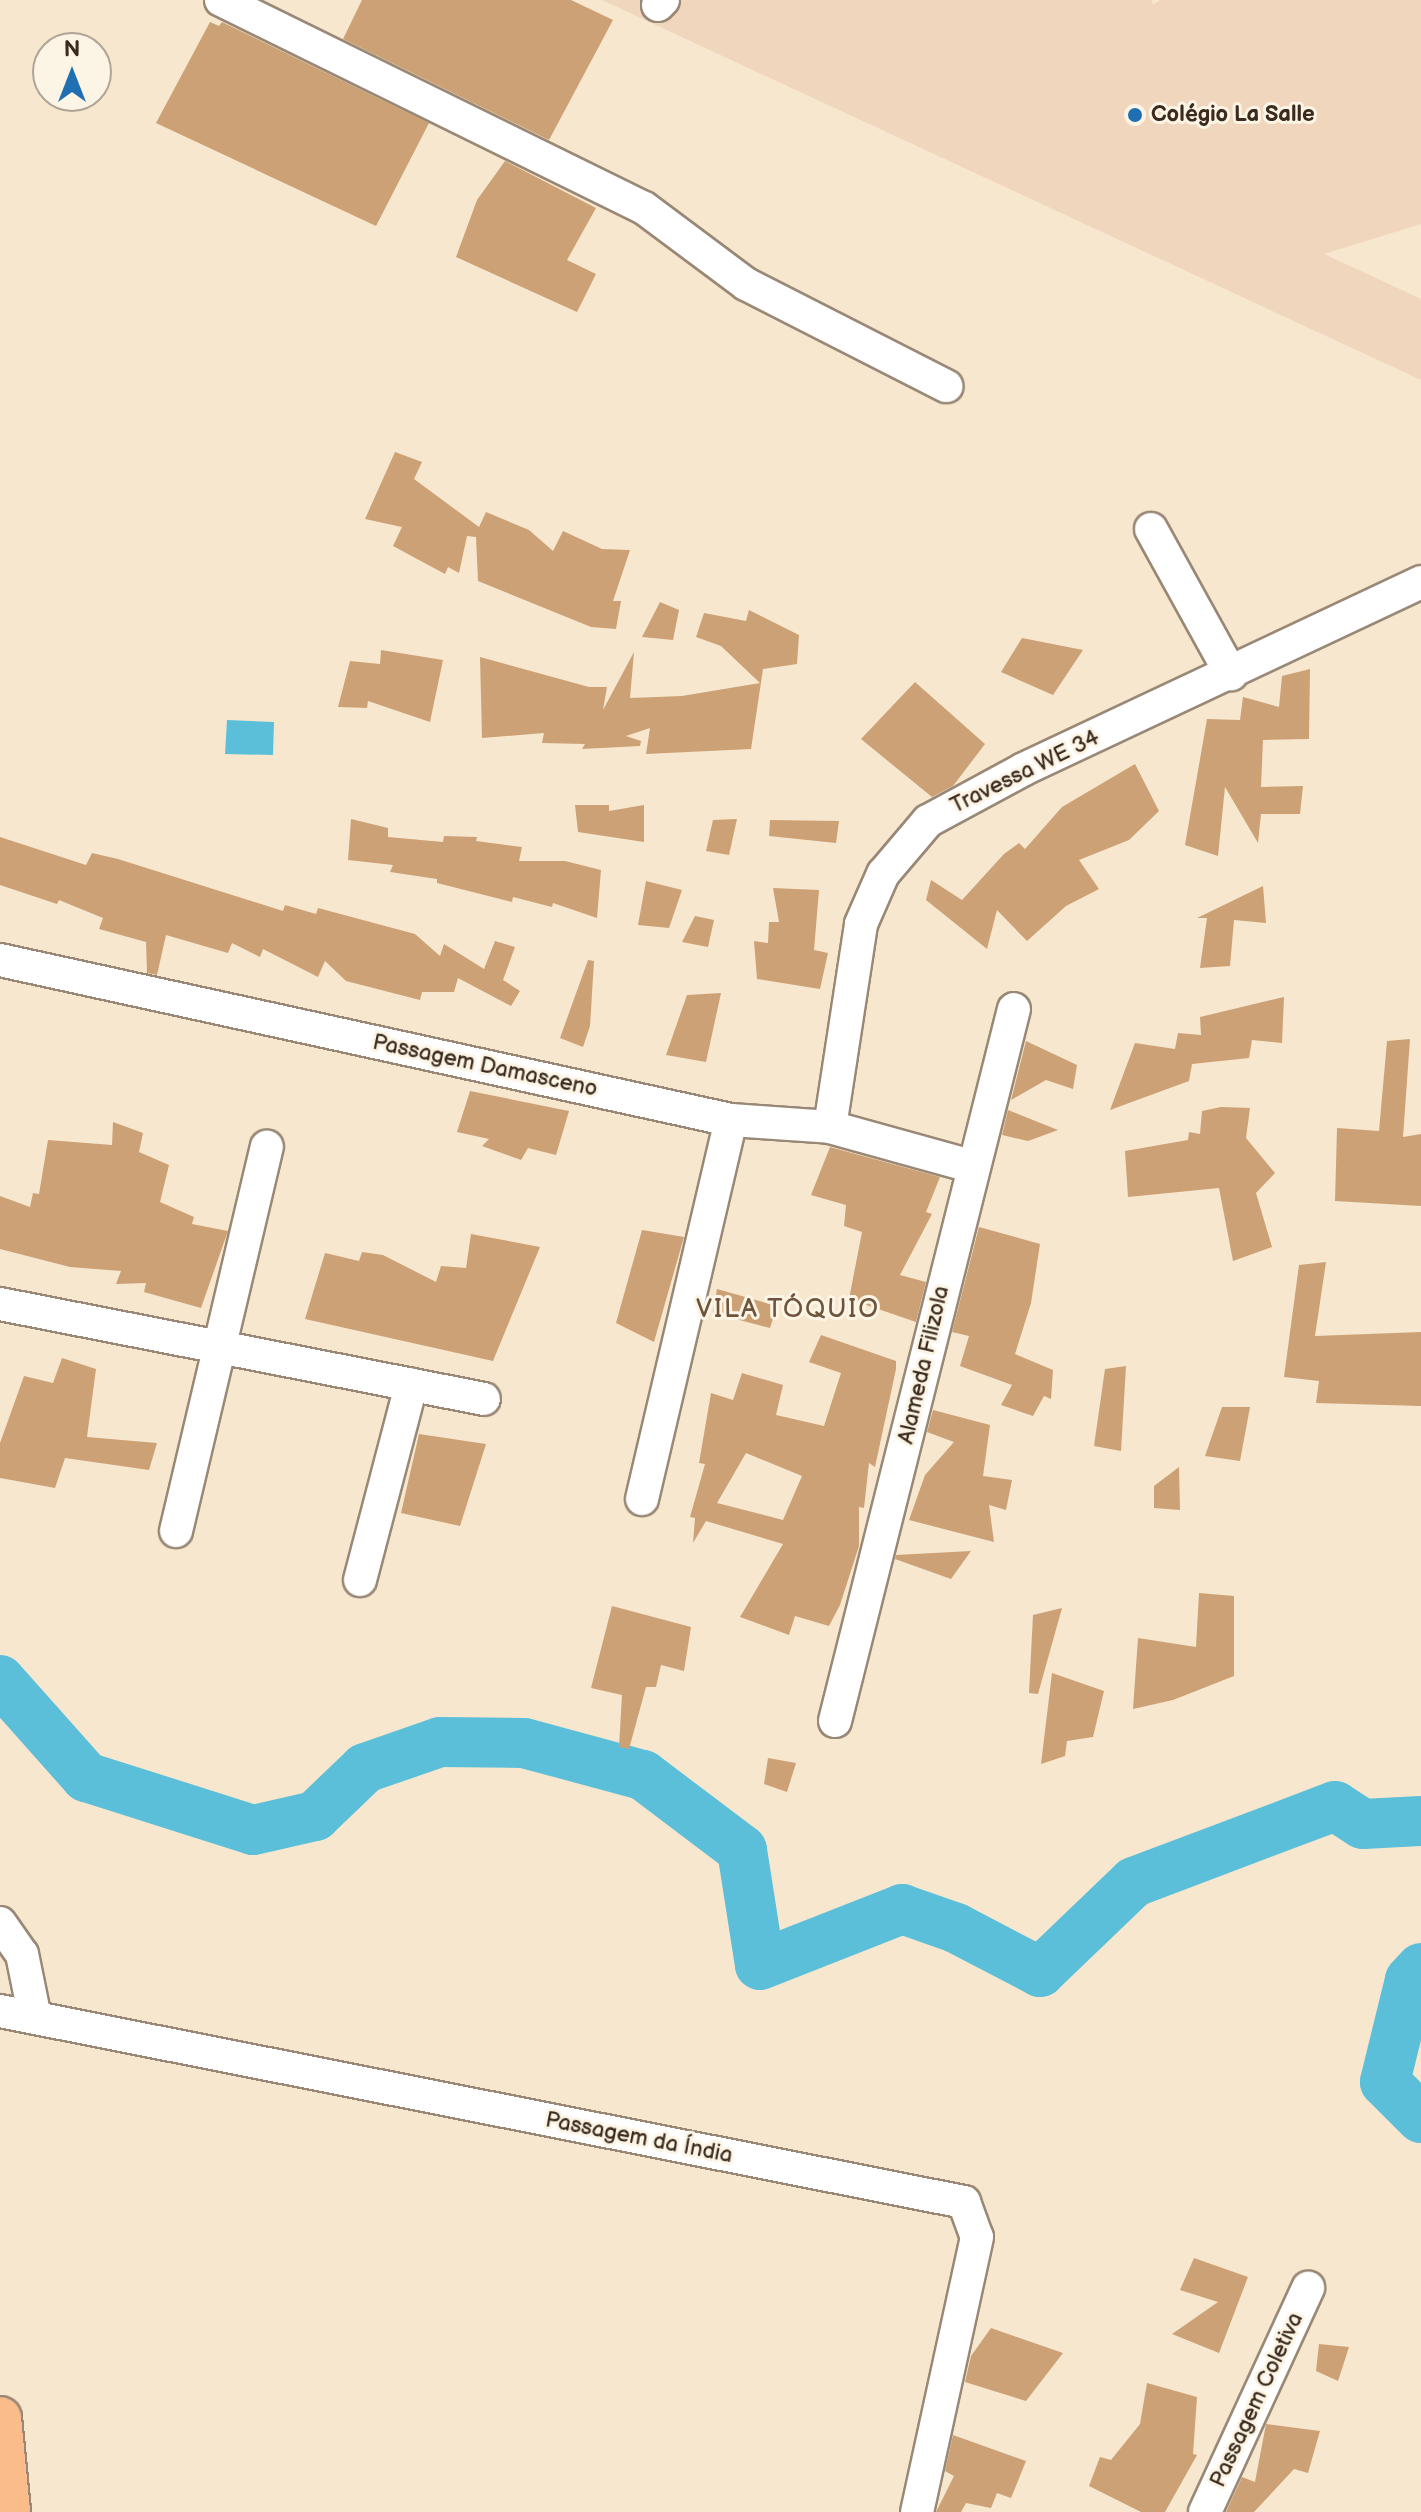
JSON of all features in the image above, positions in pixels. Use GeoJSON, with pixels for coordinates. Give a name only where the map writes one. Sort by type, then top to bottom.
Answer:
{"type":"FeatureCollection","features":[{"type":"Feature","properties":{"kind":"main road"},"geometry":{"type":"LineString","coordinates":[[1,2426],[9,2512]]}},
{"type":"Feature","properties":{"kind":"street"},"geometry":{"type":"LineString","coordinates":[[221,0],[644,208],[746,284],[946,386]]}},
{"type":"Feature","properties":{"kind":"street"},"geometry":{"type":"LineString","coordinates":[[1151,529],[1231,674]]}},
{"type":"Feature","properties":{"kind":"street","name":"Travessa WE 34"},"geometry":{"type":"LineString","coordinates":[[830,1127],[861,924],[883,874],[928,821],[1024,769],[1421,582]]}},
{"type":"Feature","properties":{"kind":"street","name":"Passagem Damasceno"},"geometry":{"type":"LineString","coordinates":[[0,960],[731,1120],[830,1127],[971,1166]]}},
{"type":"Feature","properties":{"kind":"street","name":"Alameda Filizola"},"geometry":{"type":"LineString","coordinates":[[835,1721],[856,1650],[971,1166],[1014,1009]]}},
{"type":"Feature","properties":{"kind":"street"},"geometry":{"type":"LineString","coordinates":[[642,1499],[731,1120]]}},
{"type":"Feature","properties":{"kind":"street"},"geometry":{"type":"LineString","coordinates":[[176,1531],[267,1147]]}},
{"type":"Feature","properties":{"kind":"street"},"geometry":{"type":"LineString","coordinates":[[0,1304],[484,1399]]}},
{"type":"Feature","properties":{"kind":"street"},"geometry":{"type":"LineString","coordinates":[[360,1580],[411,1385]]}},
{"type":"Feature","properties":{"kind":"street"},"geometry":{"type":"LineString","coordinates":[[0,1923],[22,1954],[35,2018]]}},
{"type":"Feature","properties":{"kind":"street","name":"Passagem da Índia"},"geometry":{"type":"LineString","coordinates":[[0,2011],[964,2202],[977,2237],[917,2512]]}},
{"type":"Feature","properties":{"kind":"street","name":"Passagem Coletiva"},"geometry":{"type":"LineString","coordinates":[[1205,2512],[1308,2288]]}},
{"type":"Feature","properties":{"kind":"shaded area","name":"Colégio La Salle"},"geometry":{"type":"Polygon","coordinates":[[[602,0],[1152,0],[1153,5],[1160,0],[1421,0],[1421,224],[1324,254],[1421,299],[1421,380],[602,0]]]}},
{"type":"Feature","properties":{"kind":"water"},"geometry":{"type":"Polygon","coordinates":[[[227,720],[274,722],[273,755],[225,754],[227,720]]]}},
{"type":"Feature","properties":{"kind":"building"},"geometry":{"type":"Polygon","coordinates":[[[362,0],[571,0],[613,20],[549,140],[343,39],[362,0]]]}},
{"type":"Feature","properties":{"kind":"building"},"geometry":{"type":"Polygon","coordinates":[[[210,22],[219,26],[222,22],[429,123],[376,226],[156,123],[210,22]]]}},
{"type":"Feature","properties":{"kind":"building"},"geometry":{"type":"Polygon","coordinates":[[[505,161],[596,208],[567,260],[596,274],[577,312],[456,257],[477,200],[505,161]]]}},
{"type":"Feature","properties":{"kind":"building"},"geometry":{"type":"Polygon","coordinates":[[[395,452],[422,462],[414,479],[479,527],[486,512],[529,530],[553,551],[563,531],[602,549],[630,550],[613,601],[621,601],[616,629],[591,627],[478,581],[476,537],[467,536],[459,573],[448,567],[445,574],[393,546],[402,527],[365,519],[395,452]]]}},
{"type":"Feature","properties":{"kind":"building"},"geometry":{"type":"Polygon","coordinates":[[[660,602],[679,610],[673,640],[642,637],[660,602]]]}},
{"type":"Feature","properties":{"kind":"building"},"geometry":{"type":"Polygon","coordinates":[[[749,610],[799,635],[797,664],[763,669],[751,749],[646,754],[650,728],[626,736],[641,741],[640,746],[582,749],[585,744],[542,743],[544,733],[482,738],[480,657],[589,687],[607,687],[603,710],[634,652],[630,698],[682,696],[760,683],[721,646],[696,637],[704,613],[746,621],[749,610]]]}},
{"type":"Feature","properties":{"kind":"building"},"geometry":{"type":"Polygon","coordinates":[[[1022,638],[1083,650],[1053,695],[1001,672],[1022,638]]]}},
{"type":"Feature","properties":{"kind":"building"},"geometry":{"type":"Polygon","coordinates":[[[381,650],[443,660],[430,722],[368,701],[367,708],[338,707],[350,661],[380,664],[381,650]]]}},
{"type":"Feature","properties":{"kind":"building"},"geometry":{"type":"Polygon","coordinates":[[[1310,669],[1309,739],[1263,740],[1261,787],[1303,786],[1300,814],[1261,814],[1258,843],[1225,787],[1218,856],[1185,845],[1207,719],[1240,720],[1243,697],[1279,707],[1282,676],[1310,669]]]}},
{"type":"Feature","properties":{"kind":"building"},"geometry":{"type":"Polygon","coordinates":[[[915,682],[985,744],[953,786],[932,797],[861,739],[915,682]]]}},
{"type":"Feature","properties":{"kind":"building"},"geometry":{"type":"Polygon","coordinates":[[[1135,764],[1159,811],[1129,840],[1079,860],[1099,889],[1066,906],[1027,941],[997,910],[987,949],[926,900],[931,880],[962,900],[1004,854],[1019,843],[1025,849],[1062,807],[1135,764]]]}},
{"type":"Feature","properties":{"kind":"building"},"geometry":{"type":"Polygon","coordinates":[[[575,805],[609,805],[609,811],[644,805],[644,842],[578,832],[575,805]]]}},
{"type":"Feature","properties":{"kind":"building"},"geometry":{"type":"Polygon","coordinates":[[[351,819],[388,828],[388,837],[443,842],[444,836],[477,837],[476,841],[522,847],[519,861],[565,861],[601,870],[597,918],[553,903],[552,907],[513,897],[512,902],[437,883],[437,879],[390,872],[393,865],[348,860],[351,819]]]}},
{"type":"Feature","properties":{"kind":"building"},"geometry":{"type":"Polygon","coordinates":[[[737,819],[729,855],[706,851],[713,820],[737,819]]]}},
{"type":"Feature","properties":{"kind":"building"},"geometry":{"type":"Polygon","coordinates":[[[770,820],[839,821],[836,843],[769,836],[770,820]]]}},
{"type":"Feature","properties":{"kind":"building"},"geometry":{"type":"Polygon","coordinates":[[[0,837],[86,865],[92,853],[283,911],[285,905],[316,914],[318,908],[415,934],[440,956],[444,944],[484,969],[495,941],[515,947],[503,980],[520,991],[511,1006],[458,978],[454,992],[422,992],[420,1000],[346,981],[325,961],[318,977],[263,949],[260,957],[232,943],[228,953],[166,935],[157,975],[147,973],[146,942],[99,929],[103,918],[59,900],[57,904],[0,885],[0,837]]]}},
{"type":"Feature","properties":{"kind":"building"},"geometry":{"type":"Polygon","coordinates":[[[646,881],[682,890],[669,928],[638,925],[646,881]]]}},
{"type":"Feature","properties":{"kind":"building"},"geometry":{"type":"Polygon","coordinates":[[[1263,886],[1266,923],[1234,920],[1230,966],[1200,968],[1207,918],[1197,918],[1263,886]]]}},
{"type":"Feature","properties":{"kind":"building"},"geometry":{"type":"Polygon","coordinates":[[[773,888],[819,890],[814,950],[828,953],[820,989],[757,979],[754,941],[768,943],[769,922],[779,922],[773,888]]]}},
{"type":"Feature","properties":{"kind":"building"},"geometry":{"type":"Polygon","coordinates":[[[695,916],[714,920],[708,947],[682,942],[695,916]]]}},
{"type":"Feature","properties":{"kind":"building"},"geometry":{"type":"Polygon","coordinates":[[[588,960],[594,961],[590,1026],[583,1047],[560,1038],[588,960]]]}},
{"type":"Feature","properties":{"kind":"building"},"geometry":{"type":"Polygon","coordinates":[[[721,993],[706,1062],[666,1055],[687,995],[721,993]]]}},
{"type":"Feature","properties":{"kind":"building"},"geometry":{"type":"Polygon","coordinates":[[[1284,997],[1282,1043],[1252,1040],[1249,1058],[1192,1064],[1189,1081],[1110,1110],[1135,1043],[1175,1049],[1178,1033],[1201,1035],[1200,1017],[1284,997]]]}},
{"type":"Feature","properties":{"kind":"building"},"geometry":{"type":"Polygon","coordinates":[[[1410,1039],[1403,1137],[1421,1134],[1421,1206],[1335,1201],[1337,1128],[1379,1131],[1387,1041],[1410,1039]]]}},
{"type":"Feature","properties":{"kind":"building"},"geometry":{"type":"Polygon","coordinates":[[[1026,1041],[1077,1065],[1073,1089],[1046,1080],[1011,1100],[1026,1041]]]}},
{"type":"Feature","properties":{"kind":"building"},"geometry":{"type":"Polygon","coordinates":[[[470,1091],[569,1111],[556,1155],[528,1148],[521,1160],[482,1146],[489,1139],[457,1132],[470,1091]]]}},
{"type":"Feature","properties":{"kind":"building"},"geometry":{"type":"Polygon","coordinates":[[[1221,1107],[1250,1108],[1246,1138],[1275,1173],[1256,1193],[1272,1247],[1233,1261],[1219,1188],[1128,1197],[1125,1151],[1188,1140],[1189,1132],[1200,1134],[1202,1111],[1221,1107]]]}},
{"type":"Feature","properties":{"kind":"building"},"geometry":{"type":"Polygon","coordinates":[[[1008,1110],[1058,1130],[1028,1141],[1002,1135],[1008,1110]]]}},
{"type":"Feature","properties":{"kind":"building"},"geometry":{"type":"Polygon","coordinates":[[[113,1122],[143,1133],[139,1152],[169,1165],[160,1202],[194,1217],[192,1224],[228,1231],[201,1308],[144,1292],[146,1283],[116,1284],[121,1271],[70,1267],[0,1249],[0,1196],[30,1207],[33,1193],[39,1194],[48,1140],[112,1145],[113,1122]]]}},
{"type":"Feature","properties":{"kind":"building"},"geometry":{"type":"Polygon","coordinates":[[[830,1147],[940,1177],[926,1212],[932,1214],[900,1275],[926,1282],[916,1322],[849,1299],[862,1232],[844,1226],[846,1205],[811,1195],[830,1147]]]}},
{"type":"Feature","properties":{"kind":"building"},"geometry":{"type":"Polygon","coordinates":[[[979,1227],[1040,1244],[1031,1303],[1015,1354],[1053,1370],[1051,1399],[1044,1396],[1033,1416],[1001,1405],[1012,1385],[960,1366],[969,1336],[952,1332],[979,1227]]]}},
{"type":"Feature","properties":{"kind":"building"},"geometry":{"type":"Polygon","coordinates":[[[642,1230],[684,1237],[654,1342],[616,1323],[642,1230]]]}},
{"type":"Feature","properties":{"kind":"building"},"geometry":{"type":"Polygon","coordinates":[[[471,1234],[540,1247],[493,1361],[305,1319],[325,1253],[359,1261],[362,1252],[383,1255],[436,1282],[441,1266],[466,1268],[471,1234]]]}},
{"type":"Feature","properties":{"kind":"building"},"geometry":{"type":"Polygon","coordinates":[[[1326,1262],[1315,1336],[1421,1332],[1421,1406],[1316,1403],[1319,1381],[1284,1377],[1299,1265],[1326,1262]]]}},
{"type":"Feature","properties":{"kind":"building"},"geometry":{"type":"Polygon","coordinates":[[[717,1289],[777,1306],[770,1328],[713,1313],[717,1289]]]}},
{"type":"Feature","properties":{"kind":"building"},"geometry":{"type":"Polygon","coordinates":[[[821,1335],[896,1361],[896,1369],[875,1467],[869,1463],[864,1508],[859,1507],[859,1546],[840,1605],[829,1626],[795,1616],[789,1635],[740,1617],[783,1544],[706,1521],[693,1543],[695,1518],[690,1517],[705,1464],[699,1463],[711,1393],[733,1400],[742,1373],[783,1385],[776,1415],[824,1426],[841,1373],[809,1362],[821,1335]],[[746,1453],[717,1503],[783,1520],[802,1476],[746,1453]]]}},
{"type":"Feature","properties":{"kind":"building"},"geometry":{"type":"Polygon","coordinates":[[[62,1358],[96,1369],[87,1437],[157,1443],[149,1470],[65,1458],[55,1488],[0,1478],[0,1443],[24,1376],[53,1383],[62,1358]]]}},
{"type":"Feature","properties":{"kind":"building"},"geometry":{"type":"Polygon","coordinates":[[[1126,1366],[1121,1451],[1094,1446],[1105,1369],[1126,1366]]]}},
{"type":"Feature","properties":{"kind":"building"},"geometry":{"type":"Polygon","coordinates":[[[1222,1407],[1250,1407],[1240,1461],[1205,1456],[1222,1407]]]}},
{"type":"Feature","properties":{"kind":"building"},"geometry":{"type":"Polygon","coordinates":[[[933,1410],[990,1425],[983,1476],[1012,1480],[1006,1510],[989,1505],[994,1542],[909,1520],[925,1475],[954,1442],[927,1432],[933,1410]]]}},
{"type":"Feature","properties":{"kind":"building"},"geometry":{"type":"Polygon","coordinates":[[[419,1434],[486,1444],[460,1526],[401,1513],[419,1434]]]}},
{"type":"Feature","properties":{"kind":"building"},"geometry":{"type":"Polygon","coordinates":[[[1179,1467],[1180,1510],[1154,1508],[1154,1486],[1179,1467]]]}},
{"type":"Feature","properties":{"kind":"building"},"geometry":{"type":"Polygon","coordinates":[[[971,1551],[951,1579],[895,1559],[896,1555],[971,1551]]]}},
{"type":"Feature","properties":{"kind":"building"},"geometry":{"type":"Polygon","coordinates":[[[1199,1593],[1234,1596],[1234,1676],[1173,1700],[1133,1709],[1138,1638],[1196,1647],[1199,1593]]]}},
{"type":"Feature","properties":{"kind":"building"},"geometry":{"type":"Polygon","coordinates":[[[612,1606],[691,1627],[684,1671],[661,1665],[656,1687],[646,1687],[629,1749],[619,1747],[622,1695],[591,1688],[612,1606]]]}},
{"type":"Feature","properties":{"kind":"building"},"geometry":{"type":"Polygon","coordinates":[[[1062,1608],[1038,1694],[1029,1693],[1033,1615],[1062,1608]]]}},
{"type":"Feature","properties":{"kind":"building"},"geometry":{"type":"Polygon","coordinates":[[[1052,1673],[1104,1691],[1093,1737],[1067,1741],[1065,1756],[1041,1764],[1052,1673]]]}},
{"type":"Feature","properties":{"kind":"building"},"geometry":{"type":"Polygon","coordinates":[[[768,1758],[796,1763],[787,1792],[764,1784],[768,1758]]]}},
{"type":"Feature","properties":{"kind":"building"},"geometry":{"type":"Polygon","coordinates":[[[1194,2258],[1248,2277],[1219,2353],[1172,2334],[1218,2302],[1180,2290],[1194,2258]]]}},
{"type":"Feature","properties":{"kind":"building"},"geometry":{"type":"Polygon","coordinates":[[[991,2328],[1063,2353],[1026,2401],[965,2382],[971,2356],[991,2328]]]}},
{"type":"Feature","properties":{"kind":"building"},"geometry":{"type":"Polygon","coordinates":[[[1319,2344],[1349,2347],[1338,2381],[1316,2371],[1319,2344]]]}},
{"type":"Feature","properties":{"kind":"building"},"geometry":{"type":"Polygon","coordinates":[[[1147,2383],[1197,2397],[1193,2454],[1197,2455],[1165,2512],[1141,2512],[1089,2486],[1100,2457],[1111,2460],[1140,2424],[1147,2383]]]}},
{"type":"Feature","properties":{"kind":"building"},"geometry":{"type":"Polygon","coordinates":[[[1266,2424],[1320,2431],[1308,2473],[1294,2469],[1254,2512],[1226,2512],[1242,2477],[1255,2482],[1266,2424]]]}},
{"type":"Feature","properties":{"kind":"building"},"geometry":{"type":"Polygon","coordinates":[[[953,2435],[1026,2461],[1011,2498],[997,2493],[991,2508],[966,2503],[961,2512],[936,2512],[954,2476],[945,2471],[953,2435]]]}},
{"type":"Feature","properties":{"kind":"waterway"},"geometry":{"type":"LineString","coordinates":[[0,1680],[86,1777],[253,1830],[315,1816],[365,1768],[440,1742],[524,1743],[643,1775],[742,1850],[760,1965],[902,1909],[956,1928],[1040,1972],[1134,1882],[1335,1806],[1363,1824],[1421,1821]]}},
{"type":"Feature","properties":{"kind":"waterway"},"geometry":{"type":"LineString","coordinates":[[1421,1968],[1410,1980],[1385,2082],[1421,2118]]}},
{"type":"Feature","properties":{"kind":"place","name":"Colégio La Salle"},"geometry":{"type":"Point","coordinates":[1135,115]}},
{"type":"Feature","properties":{"kind":"district","name":"VILA TÓQUIO"},"geometry":{"type":"Point","coordinates":[788,1310]}}]}
